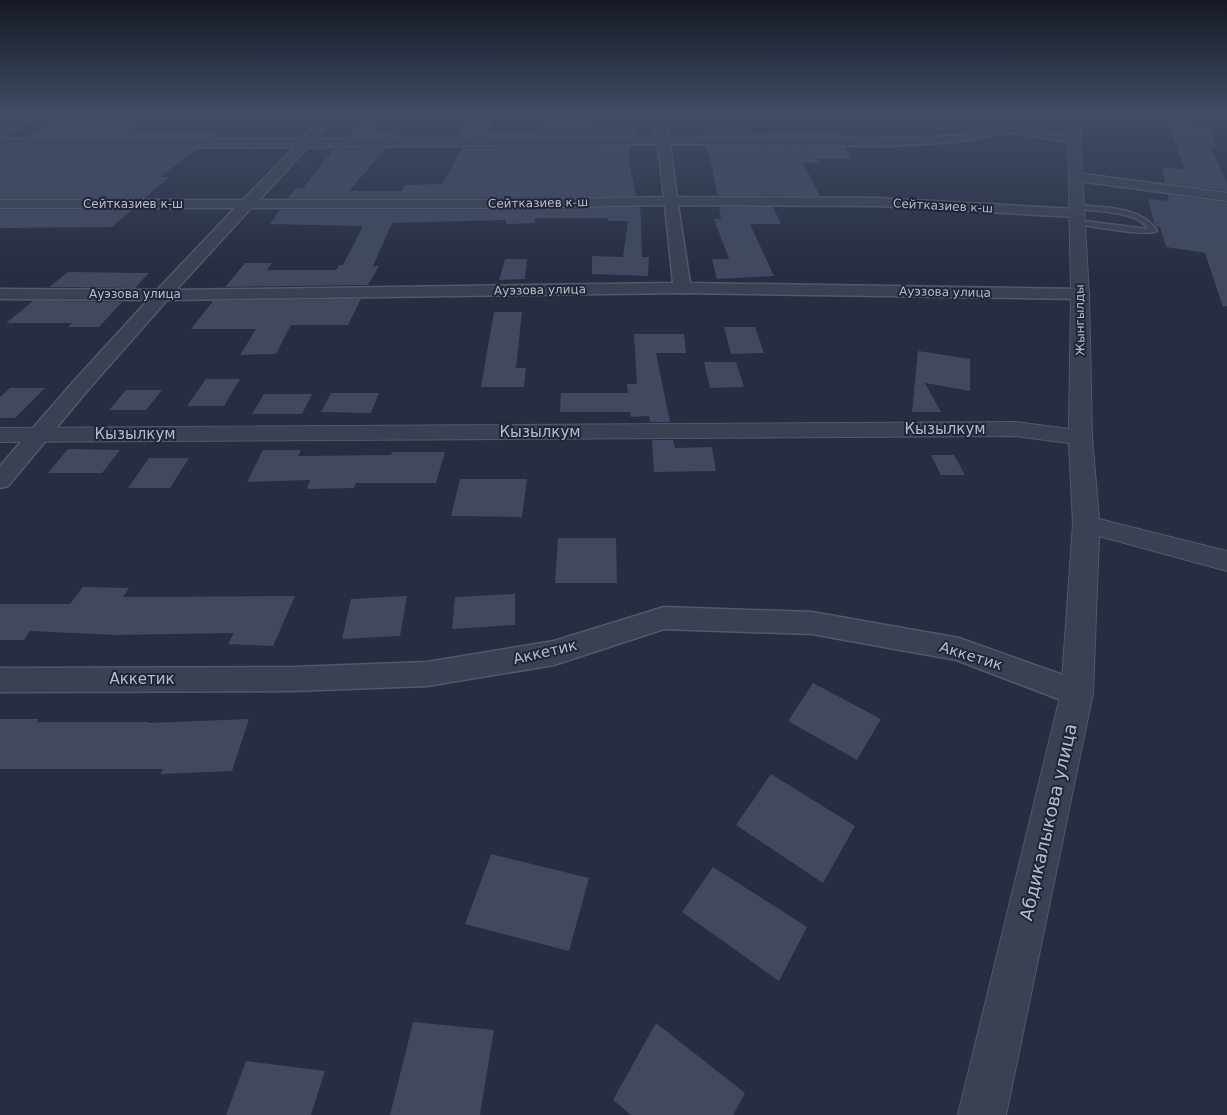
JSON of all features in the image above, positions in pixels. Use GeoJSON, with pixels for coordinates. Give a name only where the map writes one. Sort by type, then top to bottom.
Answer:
{"type":"FeatureCollection","features":[{"type":"Feature","properties":{"kind":"street"},"geometry":{"type":"LineString","coordinates":[[0,481],[38,434],[162,295],[283,167]]}},
{"type":"Feature","properties":{"kind":"street"},"geometry":{"type":"LineString","coordinates":[[666,167],[682,288]]}},
{"type":"Feature","properties":{"kind":"street","name":"Жынгылды"},"geometry":{"type":"LineString","coordinates":[[1075,167],[1080,294],[1080,437],[1086,524]]}},
{"type":"Feature","properties":{"kind":"street"},"geometry":{"type":"LineString","coordinates":[[1076,177],[1227,196]]}},
{"type":"Feature","properties":{"kind":"street","name":"Сейтказиев к-ш"},"geometry":{"type":"LineString","coordinates":[[0,204],[879,202],[1076,214]]}},
{"type":"Feature","properties":{"kind":"street","name":"Ауэзова улица"},"geometry":{"type":"LineString","coordinates":[[0,294],[162,295],[682,288],[1080,294]]}},
{"type":"Feature","properties":{"kind":"street","name":"Кызылкум"},"geometry":{"type":"LineString","coordinates":[[0,435],[1015,429],[1080,437]]}},
{"type":"Feature","properties":{"kind":"street"},"geometry":{"type":"LineString","coordinates":[[1086,524],[1227,561]]}},
{"type":"Feature","properties":{"kind":"street","name":"Абдикалыкова улица"},"geometry":{"type":"LineString","coordinates":[[982,1115],[1077,693],[1086,524]]}},
{"type":"Feature","properties":{"kind":"street","name":"Аккетик"},"geometry":{"type":"LineString","coordinates":[[0,680],[294,678],[427,674],[554,653],[664,618],[812,623],[930,644],[959,650],[1077,693]]}},
{"type":"Feature","properties":{"kind":"lane"},"geometry":{"type":"LineString","coordinates":[[1076,214],[1133,215],[1148,222],[1153,231],[1138,231],[1076,214]]}},
{"type":"Feature","properties":{"kind":"building"},"geometry":{"type":"Polygon","coordinates":[[[0,167],[173,167],[161,177],[169,177],[145,198],[0,198],[0,167]]]}},
{"type":"Feature","properties":{"kind":"building"},"geometry":{"type":"Polygon","coordinates":[[[319,167],[370,167],[349,191],[402,191],[405,185],[442,184],[452,167],[630,167],[636,196],[288,198],[296,188],[303,188],[319,167]]]}},
{"type":"Feature","properties":{"kind":"building"},"geometry":{"type":"Polygon","coordinates":[[[712,167],[805,167],[820,196],[717,195],[712,167]]]}},
{"type":"Feature","properties":{"kind":"building"},"geometry":{"type":"Polygon","coordinates":[[[1162,167],[1185,170],[1184,167],[1220,167],[1227,183],[1227,191],[1165,183],[1162,167]]]}},
{"type":"Feature","properties":{"kind":"building"},"geometry":{"type":"Polygon","coordinates":[[[1168,195],[1227,203],[1227,306],[1223,307],[1205,253],[1166,247],[1160,227],[1155,226],[1148,199],[1169,201],[1168,195]]]}},
{"type":"Feature","properties":{"kind":"building"},"geometry":{"type":"Polygon","coordinates":[[[719,207],[773,207],[781,224],[750,224],[774,276],[717,279],[712,259],[729,259],[714,219],[721,219],[719,207]]]}},
{"type":"Feature","properties":{"kind":"building"},"geometry":{"type":"Polygon","coordinates":[[[640,208],[642,257],[649,257],[648,276],[592,274],[592,256],[623,257],[628,221],[608,221],[608,218],[535,218],[535,223],[506,224],[506,220],[392,223],[373,266],[379,266],[368,285],[225,287],[245,263],[272,263],[267,270],[336,270],[339,265],[343,265],[363,226],[270,224],[280,210],[510,210],[640,208]]]}},
{"type":"Feature","properties":{"kind":"building"},"geometry":{"type":"Polygon","coordinates":[[[0,210],[132,210],[112,227],[0,228],[0,210]]]}},
{"type":"Feature","properties":{"kind":"building"},"geometry":{"type":"Polygon","coordinates":[[[505,259],[527,259],[525,279],[499,280],[505,259]]]}},
{"type":"Feature","properties":{"kind":"building"},"geometry":{"type":"Polygon","coordinates":[[[68,272],[149,273],[135,288],[49,287],[68,272]]]}},
{"type":"Feature","properties":{"kind":"building"},"geometry":{"type":"Polygon","coordinates":[[[361,299],[348,325],[291,325],[276,354],[240,355],[256,329],[191,329],[213,301],[361,299]]]}},
{"type":"Feature","properties":{"kind":"building"},"geometry":{"type":"Polygon","coordinates":[[[33,301],[122,302],[99,327],[68,327],[72,323],[6,323],[33,301]]]}},
{"type":"Feature","properties":{"kind":"building"},"geometry":{"type":"Polygon","coordinates":[[[494,312],[522,312],[516,368],[526,368],[524,387],[481,387],[494,312]]]}},
{"type":"Feature","properties":{"kind":"building"},"geometry":{"type":"Polygon","coordinates":[[[724,327],[755,327],[764,353],[731,354],[724,327]]]}},
{"type":"Feature","properties":{"kind":"building"},"geometry":{"type":"Polygon","coordinates":[[[634,334],[684,334],[686,353],[656,353],[670,422],[650,422],[649,416],[631,417],[630,412],[560,412],[561,393],[628,393],[627,384],[637,384],[634,334]]]}},
{"type":"Feature","properties":{"kind":"building"},"geometry":{"type":"Polygon","coordinates":[[[918,351],[970,359],[970,391],[925,383],[941,412],[912,412],[918,351]]]}},
{"type":"Feature","properties":{"kind":"building"},"geometry":{"type":"Polygon","coordinates":[[[704,362],[736,362],[744,387],[710,388],[704,362]]]}},
{"type":"Feature","properties":{"kind":"building"},"geometry":{"type":"Polygon","coordinates":[[[206,379],[240,379],[224,406],[187,406],[206,379]]]}},
{"type":"Feature","properties":{"kind":"building"},"geometry":{"type":"Polygon","coordinates":[[[10,388],[45,388],[15,418],[0,418],[0,397],[10,388]]]}},
{"type":"Feature","properties":{"kind":"building"},"geometry":{"type":"Polygon","coordinates":[[[126,390],[162,390],[146,410],[109,410],[126,390]]]}},
{"type":"Feature","properties":{"kind":"building"},"geometry":{"type":"Polygon","coordinates":[[[331,393],[379,393],[371,413],[321,412],[331,393]]]}},
{"type":"Feature","properties":{"kind":"building"},"geometry":{"type":"Polygon","coordinates":[[[264,394],[312,394],[302,414],[252,414],[264,394]]]}},
{"type":"Feature","properties":{"kind":"building"},"geometry":{"type":"Polygon","coordinates":[[[652,440],[673,440],[675,448],[712,447],[716,471],[654,472],[652,440]]]}},
{"type":"Feature","properties":{"kind":"building"},"geometry":{"type":"Polygon","coordinates":[[[68,449],[120,450],[102,473],[48,473],[68,449]]]}},
{"type":"Feature","properties":{"kind":"building"},"geometry":{"type":"Polygon","coordinates":[[[263,450],[301,450],[298,456],[391,455],[392,452],[445,452],[436,483],[356,483],[354,488],[307,489],[310,480],[247,482],[263,450]]]}},
{"type":"Feature","properties":{"kind":"building"},"geometry":{"type":"Polygon","coordinates":[[[931,455],[954,455],[965,475],[941,475],[931,455]]]}},
{"type":"Feature","properties":{"kind":"building"},"geometry":{"type":"Polygon","coordinates":[[[149,458],[189,458],[170,488],[128,488],[149,458]]]}},
{"type":"Feature","properties":{"kind":"building"},"geometry":{"type":"Polygon","coordinates":[[[460,479],[527,479],[522,517],[451,516],[460,479]]]}},
{"type":"Feature","properties":{"kind":"building"},"geometry":{"type":"Polygon","coordinates":[[[558,538],[616,538],[617,583],[555,583],[558,538]]]}},
{"type":"Feature","properties":{"kind":"building"},"geometry":{"type":"Polygon","coordinates":[[[83,587],[129,588],[123,597],[295,596],[273,646],[228,644],[234,633],[117,635],[30,631],[24,640],[0,640],[0,604],[70,604],[83,587]]]}},
{"type":"Feature","properties":{"kind":"building"},"geometry":{"type":"Polygon","coordinates":[[[515,594],[515,625],[452,629],[455,597],[515,594]]]}},
{"type":"Feature","properties":{"kind":"building"},"geometry":{"type":"Polygon","coordinates":[[[407,596],[400,636],[342,639],[351,599],[407,596]]]}},
{"type":"Feature","properties":{"kind":"building"},"geometry":{"type":"Polygon","coordinates":[[[813,683],[881,719],[857,760],[788,721],[813,683]]]}},
{"type":"Feature","properties":{"kind":"building"},"geometry":{"type":"Polygon","coordinates":[[[0,719],[38,719],[37,722],[148,723],[249,719],[232,771],[161,774],[163,769],[0,769],[0,719]]]}},
{"type":"Feature","properties":{"kind":"building"},"geometry":{"type":"Polygon","coordinates":[[[771,774],[855,826],[823,883],[736,825],[771,774]]]}},
{"type":"Feature","properties":{"kind":"building"},"geometry":{"type":"Polygon","coordinates":[[[491,854],[589,878],[569,951],[465,924],[491,854]]]}},
{"type":"Feature","properties":{"kind":"building"},"geometry":{"type":"Polygon","coordinates":[[[713,867],[807,927],[779,981],[682,912],[713,867]]]}},
{"type":"Feature","properties":{"kind":"building"},"geometry":{"type":"Polygon","coordinates":[[[413,1022],[494,1030],[480,1115],[390,1115],[413,1022]]]}},
{"type":"Feature","properties":{"kind":"building"},"geometry":{"type":"Polygon","coordinates":[[[656,1023],[745,1093],[733,1115],[631,1115],[613,1100],[656,1023]]]}},
{"type":"Feature","properties":{"kind":"building"},"geometry":{"type":"Polygon","coordinates":[[[246,1061],[325,1071],[311,1115],[226,1115],[246,1061]]]}}]}
